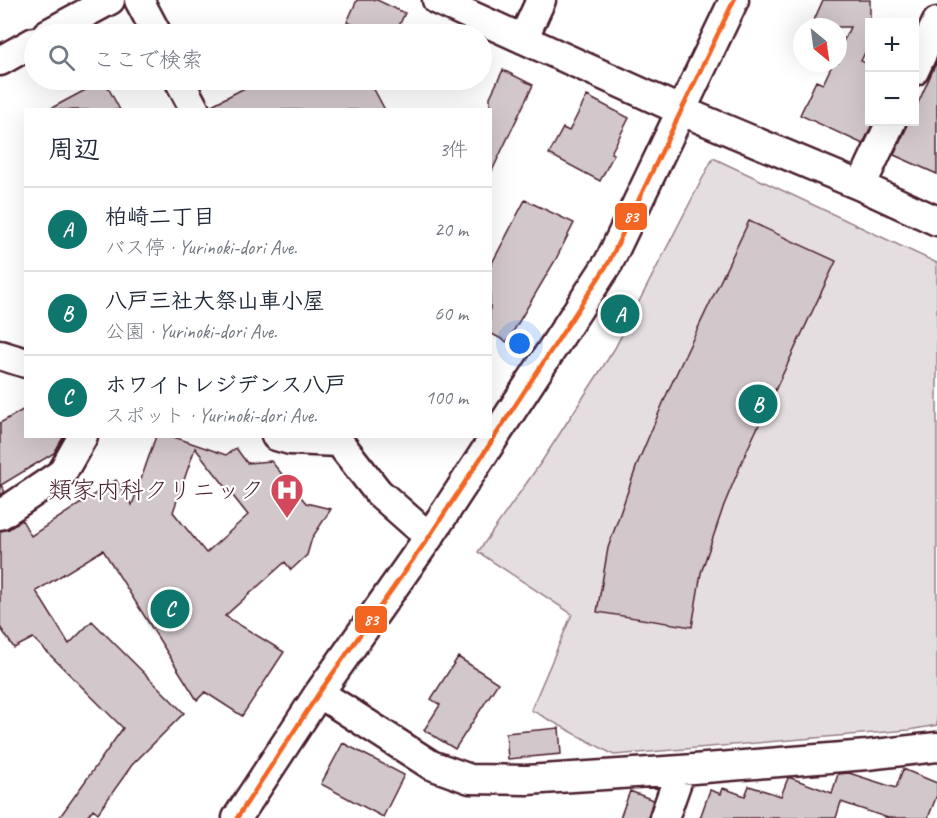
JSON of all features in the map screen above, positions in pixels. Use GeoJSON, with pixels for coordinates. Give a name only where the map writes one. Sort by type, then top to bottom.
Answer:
{"type":"FeatureCollection","features":[{"type":"Feature","properties":{"kind":"street"},"geometry":{"type":"LineString","coordinates":[[66,24],[110,0]]}},
{"type":"Feature","properties":{"kind":"street"},"geometry":{"type":"LineString","coordinates":[[139,0],[152,24]]}},
{"type":"Feature","properties":{"kind":"street"},"geometry":{"type":"LineString","coordinates":[[437,0],[490,24]]}},
{"type":"Feature","properties":{"kind":"street"},"geometry":{"type":"LineString","coordinates":[[523,39],[541,0]]}},
{"type":"Feature","properties":{"kind":"street"},"geometry":{"type":"LineString","coordinates":[[237,818],[319,693],[429,537],[609,262],[734,0]]}},
{"type":"Feature","properties":{"kind":"street"},"geometry":{"type":"LineString","coordinates":[[919,62],[937,22]]}},
{"type":"Feature","properties":{"kind":"street"},"geometry":{"type":"LineString","coordinates":[[492,25],[682,111],[861,186],[937,222]]}},
{"type":"Feature","properties":{"kind":"street"},"geometry":{"type":"LineString","coordinates":[[0,61],[24,48]]}},
{"type":"Feature","properties":{"kind":"street"},"geometry":{"type":"LineString","coordinates":[[184,90],[194,108]]}},
{"type":"Feature","properties":{"kind":"street"},"geometry":{"type":"LineString","coordinates":[[861,186],[889,126]]}},
{"type":"Feature","properties":{"kind":"street"},"geometry":{"type":"LineString","coordinates":[[0,355],[24,362]]}},
{"type":"Feature","properties":{"kind":"street"},"geometry":{"type":"LineString","coordinates":[[0,515],[62,473],[82,438]]}},
{"type":"Feature","properties":{"kind":"street"},"geometry":{"type":"LineString","coordinates":[[283,438],[290,440],[339,439],[378,492],[429,537]]}},
{"type":"Feature","properties":{"kind":"street"},"geometry":{"type":"LineString","coordinates":[[319,693],[431,765],[470,779],[527,780],[681,770],[867,756],[937,747]]}},
{"type":"Feature","properties":{"kind":"street"},"geometry":{"type":"LineString","coordinates":[[664,818],[681,770]]}},
{"type":"Feature","properties":{"kind":"shaded area"},"geometry":{"type":"Polygon","coordinates":[[[713,158],[937,263],[937,725],[909,730],[614,755],[531,710],[572,614],[478,552],[542,461],[615,348],[713,158]]]}},
{"type":"Feature","properties":{"kind":"building"},"geometry":{"type":"Polygon","coordinates":[[[357,0],[377,0],[405,13],[400,24],[352,24],[347,22],[357,0]]]}},
{"type":"Feature","properties":{"kind":"building"},"geometry":{"type":"Polygon","coordinates":[[[823,0],[870,0],[870,18],[865,18],[865,53],[861,61],[865,63],[865,126],[871,126],[863,144],[800,115],[816,81],[823,84],[829,72],[847,72],[847,34],[850,27],[847,27],[847,18],[815,18],[823,0]]]}},
{"type":"Feature","properties":{"kind":"building"},"geometry":{"type":"Polygon","coordinates":[[[937,61],[937,174],[894,155],[906,126],[919,126],[919,101],[937,61]]]}},
{"type":"Feature","properties":{"kind":"building"},"geometry":{"type":"Polygon","coordinates":[[[503,70],[533,85],[492,171],[492,108],[490,108],[490,97],[503,70]]]}},
{"type":"Feature","properties":{"kind":"building"},"geometry":{"type":"Polygon","coordinates":[[[85,90],[109,90],[119,108],[52,108],[85,90]]]}},
{"type":"Feature","properties":{"kind":"building"},"geometry":{"type":"Polygon","coordinates":[[[241,90],[374,90],[384,108],[210,108],[210,106],[241,90]]]}},
{"type":"Feature","properties":{"kind":"building"},"geometry":{"type":"Polygon","coordinates":[[[587,96],[629,118],[600,181],[549,154],[563,128],[569,131],[587,96]]]}},
{"type":"Feature","properties":{"kind":"building"},"geometry":{"type":"Polygon","coordinates":[[[525,200],[574,223],[556,259],[507,342],[492,334],[492,263],[525,200]]]}},
{"type":"Feature","properties":{"kind":"building"},"geometry":{"type":"Polygon","coordinates":[[[749,221],[836,261],[747,450],[724,505],[701,573],[692,627],[597,612],[608,548],[638,462],[669,389],[749,221]]]}},
{"type":"Feature","properties":{"kind":"building"},"geometry":{"type":"Polygon","coordinates":[[[24,409],[24,438],[63,438],[54,453],[1,485],[5,492],[0,495],[0,423],[24,409]]]}},
{"type":"Feature","properties":{"kind":"building"},"geometry":{"type":"Polygon","coordinates":[[[155,438],[177,438],[226,455],[236,448],[247,463],[271,461],[306,503],[331,509],[312,538],[307,555],[291,570],[285,562],[225,616],[284,652],[242,716],[205,692],[197,700],[103,550],[36,591],[69,644],[92,621],[184,713],[132,765],[98,813],[93,809],[86,818],[59,818],[123,728],[33,638],[14,648],[0,627],[0,531],[9,529],[22,520],[31,536],[116,480],[132,505],[155,438]],[[195,448],[173,512],[206,553],[248,515],[195,448]]]}},
{"type":"Feature","properties":{"kind":"building"},"geometry":{"type":"Polygon","coordinates":[[[458,657],[498,683],[455,749],[424,730],[440,705],[431,699],[458,657]]]}},
{"type":"Feature","properties":{"kind":"building"},"geometry":{"type":"Polygon","coordinates":[[[559,728],[561,754],[508,759],[506,733],[559,728]]]}},
{"type":"Feature","properties":{"kind":"building"},"geometry":{"type":"Polygon","coordinates":[[[343,743],[404,775],[383,817],[321,784],[343,743]]]}},
{"type":"Feature","properties":{"kind":"building"},"geometry":{"type":"Polygon","coordinates":[[[903,769],[937,783],[937,795],[928,818],[888,818],[841,802],[836,818],[700,818],[710,790],[721,794],[723,788],[745,796],[749,786],[781,796],[788,778],[791,778],[832,793],[838,774],[849,773],[896,788],[903,769]]]}},
{"type":"Feature","properties":{"kind":"building"},"geometry":{"type":"Polygon","coordinates":[[[630,791],[653,800],[648,818],[620,818],[630,791]]]}},
{"type":"Feature","properties":{"kind":"transit line","name":"83"},"geometry":{"type":"LineString","coordinates":[[237,818],[319,693],[429,537],[609,262],[734,0]]}},
{"type":"Feature","properties":{"kind":"place","name":"柏崎二丁目"},"geometry":{"type":"Point","coordinates":[620,314]}},
{"type":"Feature","properties":{"kind":"place","name":"八戸三社大祭山車小屋"},"geometry":{"type":"Point","coordinates":[758,404]}},
{"type":"Feature","properties":{"kind":"place","name":"類家内科クリニック"},"geometry":{"type":"Point","coordinates":[287,519]}},
{"type":"Feature","properties":{"kind":"place","name":"ホワイトレジデンス八戸"},"geometry":{"type":"Point","coordinates":[170,609]}}]}
